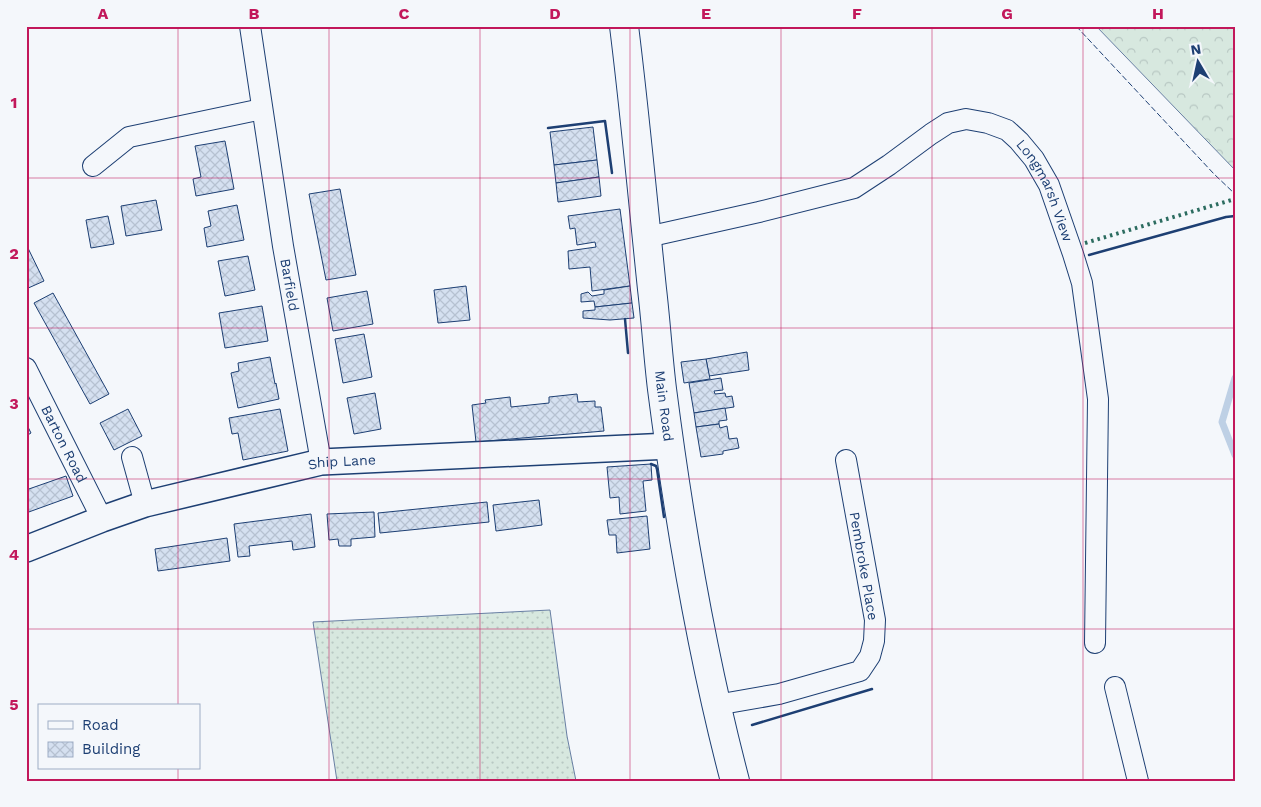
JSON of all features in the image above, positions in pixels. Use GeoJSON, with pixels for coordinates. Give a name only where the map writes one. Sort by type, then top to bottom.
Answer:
{"type":"FeatureCollection","features":[{"type":"Feature","properties":{"kind":"main road","name":"Main Road"},"geometry":{"type":"LineString","coordinates":[[624,26],[662,387],[670,446],[692,591],[716,705],[735,781]]}},
{"type":"Feature","properties":{"kind":"street","name":"Barfield"},"geometry":{"type":"LineString","coordinates":[[250,26],[283,246],[321,462]]}},
{"type":"Feature","properties":{"kind":"street"},"geometry":{"type":"LineString","coordinates":[[93,166],[129,137],[262,110]]}},
{"type":"Feature","properties":{"kind":"street","name":"Longmarsh View"},"geometry":{"type":"LineString","coordinates":[[647,237],[854,188],[948,123],[966,119],[988,122],[1007,130],[1034,159],[1049,186],[1082,283],[1098,399],[1095,643]]}},
{"type":"Feature","properties":{"kind":"street","name":"Barton Road"},"geometry":{"type":"LineString","coordinates":[[26,368],[102,519]]}},
{"type":"Feature","properties":{"kind":"street","name":"Ship Lane"},"geometry":{"type":"LineString","coordinates":[[26,549],[145,504],[321,462],[670,446]]}},
{"type":"Feature","properties":{"kind":"street"},"geometry":{"type":"LineString","coordinates":[[132,457],[145,504]]}},
{"type":"Feature","properties":{"kind":"street","name":"Pembroke Place"},"geometry":{"type":"LineString","coordinates":[[716,705],[779,694],[860,671],[870,656],[874,641],[875,620],[846,460]]}},
{"type":"Feature","properties":{"kind":"street"},"geometry":{"type":"LineString","coordinates":[[1115,687],[1138,781]]}},
{"type":"Feature","properties":{"kind":"green space"},"geometry":{"type":"Polygon","coordinates":[[[1096,26],[1235,26],[1235,170],[1096,26]]]}},
{"type":"Feature","properties":{"kind":"green space"},"geometry":{"type":"Polygon","coordinates":[[[550,610],[567,736],[576,781],[337,781],[313,622],[550,610]]]}},
{"type":"Feature","properties":{"kind":"building"},"geometry":{"type":"Polygon","coordinates":[[[593,127],[597,160],[554,165],[550,132],[593,127]]]}},
{"type":"Feature","properties":{"kind":"building"},"geometry":{"type":"Polygon","coordinates":[[[225,141],[234,189],[196,196],[193,179],[201,177],[195,146],[225,141]]]}},
{"type":"Feature","properties":{"kind":"building"},"geometry":{"type":"Polygon","coordinates":[[[597,160],[599,177],[556,183],[554,165],[597,160]]]}},
{"type":"Feature","properties":{"kind":"building"},"geometry":{"type":"Polygon","coordinates":[[[599,177],[601,196],[558,202],[556,183],[599,177]]]}},
{"type":"Feature","properties":{"kind":"building"},"geometry":{"type":"Polygon","coordinates":[[[340,189],[356,275],[326,280],[309,194],[340,189]]]}},
{"type":"Feature","properties":{"kind":"building"},"geometry":{"type":"Polygon","coordinates":[[[156,200],[162,230],[126,236],[121,206],[156,200]]]}},
{"type":"Feature","properties":{"kind":"building"},"geometry":{"type":"Polygon","coordinates":[[[237,205],[244,240],[207,247],[204,228],[211,226],[208,211],[237,205]]]}},
{"type":"Feature","properties":{"kind":"building"},"geometry":{"type":"Polygon","coordinates":[[[620,209],[630,286],[592,291],[590,267],[569,269],[568,251],[596,247],[595,242],[577,245],[575,228],[570,229],[568,216],[620,209]]]}},
{"type":"Feature","properties":{"kind":"building"},"geometry":{"type":"Polygon","coordinates":[[[108,216],[114,244],[91,248],[86,220],[108,216]]]}},
{"type":"Feature","properties":{"kind":"building"},"geometry":{"type":"Polygon","coordinates":[[[26,244],[44,281],[26,289],[26,244]]]}},
{"type":"Feature","properties":{"kind":"building"},"geometry":{"type":"Polygon","coordinates":[[[248,256],[255,290],[225,296],[218,261],[248,256]]]}},
{"type":"Feature","properties":{"kind":"building"},"geometry":{"type":"Polygon","coordinates":[[[466,286],[470,320],[438,323],[434,290],[466,286]]]}},
{"type":"Feature","properties":{"kind":"building"},"geometry":{"type":"Polygon","coordinates":[[[630,286],[632,303],[595,307],[594,301],[581,302],[581,294],[588,292],[592,296],[604,294],[604,290],[630,286]]]}},
{"type":"Feature","properties":{"kind":"building"},"geometry":{"type":"Polygon","coordinates":[[[367,291],[373,324],[333,331],[327,298],[367,291]]]}},
{"type":"Feature","properties":{"kind":"building"},"geometry":{"type":"Polygon","coordinates":[[[53,293],[109,394],[90,404],[34,303],[53,293]]]}},
{"type":"Feature","properties":{"kind":"building"},"geometry":{"type":"Polygon","coordinates":[[[632,303],[634,318],[610,320],[583,318],[583,311],[595,310],[595,307],[632,303]]]}},
{"type":"Feature","properties":{"kind":"building"},"geometry":{"type":"Polygon","coordinates":[[[262,306],[268,341],[225,348],[219,313],[262,306]]]}},
{"type":"Feature","properties":{"kind":"building"},"geometry":{"type":"Polygon","coordinates":[[[364,334],[372,377],[343,383],[335,339],[364,334]]]}},
{"type":"Feature","properties":{"kind":"building"},"geometry":{"type":"Polygon","coordinates":[[[747,352],[749,370],[709,376],[706,359],[747,352]]]}},
{"type":"Feature","properties":{"kind":"building"},"geometry":{"type":"Polygon","coordinates":[[[270,357],[279,399],[238,408],[231,373],[239,371],[238,363],[270,357]]]}},
{"type":"Feature","properties":{"kind":"building"},"geometry":{"type":"Polygon","coordinates":[[[706,359],[710,379],[684,383],[681,362],[706,359]]]}},
{"type":"Feature","properties":{"kind":"building"},"geometry":{"type":"Polygon","coordinates":[[[721,378],[723,390],[714,391],[715,394],[725,393],[726,397],[732,396],[734,407],[694,413],[689,383],[721,378]]]}},
{"type":"Feature","properties":{"kind":"building"},"geometry":{"type":"Polygon","coordinates":[[[375,393],[381,429],[354,434],[347,398],[375,393]]]}},
{"type":"Feature","properties":{"kind":"building"},"geometry":{"type":"Polygon","coordinates":[[[577,394],[578,402],[595,401],[595,407],[601,407],[604,431],[476,442],[472,405],[486,403],[485,400],[510,397],[511,407],[549,403],[549,397],[577,394]]]}},
{"type":"Feature","properties":{"kind":"building"},"geometry":{"type":"Polygon","coordinates":[[[725,408],[727,420],[719,421],[719,424],[696,427],[694,413],[725,408]]]}},
{"type":"Feature","properties":{"kind":"building"},"geometry":{"type":"Polygon","coordinates":[[[128,409],[142,436],[114,450],[100,423],[128,409]]]}},
{"type":"Feature","properties":{"kind":"building"},"geometry":{"type":"Polygon","coordinates":[[[280,409],[288,451],[243,460],[238,433],[232,434],[229,418],[280,409]]]}},
{"type":"Feature","properties":{"kind":"building"},"geometry":{"type":"Polygon","coordinates":[[[26,423],[31,433],[26,436],[26,423]]]}},
{"type":"Feature","properties":{"kind":"building"},"geometry":{"type":"Polygon","coordinates":[[[719,424],[720,428],[727,426],[729,439],[737,438],[739,448],[723,451],[723,454],[701,457],[696,427],[719,424]]]}},
{"type":"Feature","properties":{"kind":"building"},"geometry":{"type":"Polygon","coordinates":[[[651,464],[652,480],[643,481],[646,511],[620,514],[619,497],[610,498],[607,467],[651,464]]]}},
{"type":"Feature","properties":{"kind":"building"},"geometry":{"type":"Polygon","coordinates":[[[66,476],[73,496],[26,513],[26,490],[66,476]]]}},
{"type":"Feature","properties":{"kind":"building"},"geometry":{"type":"Polygon","coordinates":[[[539,500],[542,525],[496,531],[493,505],[539,500]]]}},
{"type":"Feature","properties":{"kind":"building"},"geometry":{"type":"Polygon","coordinates":[[[487,502],[489,522],[380,533],[378,513],[487,502]]]}},
{"type":"Feature","properties":{"kind":"building"},"geometry":{"type":"Polygon","coordinates":[[[374,512],[375,537],[351,539],[351,546],[339,546],[338,539],[329,540],[327,514],[374,512]]]}},
{"type":"Feature","properties":{"kind":"building"},"geometry":{"type":"Polygon","coordinates":[[[311,514],[315,547],[293,550],[292,541],[249,546],[250,556],[238,557],[234,524],[311,514]]]}},
{"type":"Feature","properties":{"kind":"building"},"geometry":{"type":"Polygon","coordinates":[[[647,516],[650,549],[617,553],[616,535],[609,535],[607,520],[647,516]]]}},
{"type":"Feature","properties":{"kind":"building"},"geometry":{"type":"Polygon","coordinates":[[[227,538],[230,561],[158,571],[155,549],[227,538]]]}},
{"type":"Feature","properties":{"kind":"waterway"},"geometry":{"type":"LineString","coordinates":[[1235,378],[1222,422],[1235,455]]}},
{"type":"Feature","properties":{"kind":"hedge"},"geometry":{"type":"LineString","coordinates":[[1085,243],[1235,199]]}},
{"type":"Feature","properties":{"kind":"fence"},"geometry":{"type":"LineString","coordinates":[[1076,26],[1214,174],[1235,194]]}},
{"type":"Feature","properties":{"kind":"wall"},"geometry":{"type":"LineString","coordinates":[[548,128],[605,121],[612,173]]}},
{"type":"Feature","properties":{"kind":"wall"},"geometry":{"type":"LineString","coordinates":[[1089,255],[1235,216]]}},
{"type":"Feature","properties":{"kind":"wall"},"geometry":{"type":"LineString","coordinates":[[625,319],[628,353]]}},
{"type":"Feature","properties":{"kind":"wall"},"geometry":{"type":"LineString","coordinates":[[651,464],[656,466],[657,469],[664,517]]}},
{"type":"Feature","properties":{"kind":"wall"},"geometry":{"type":"LineString","coordinates":[[752,725],[872,689]]}}]}
